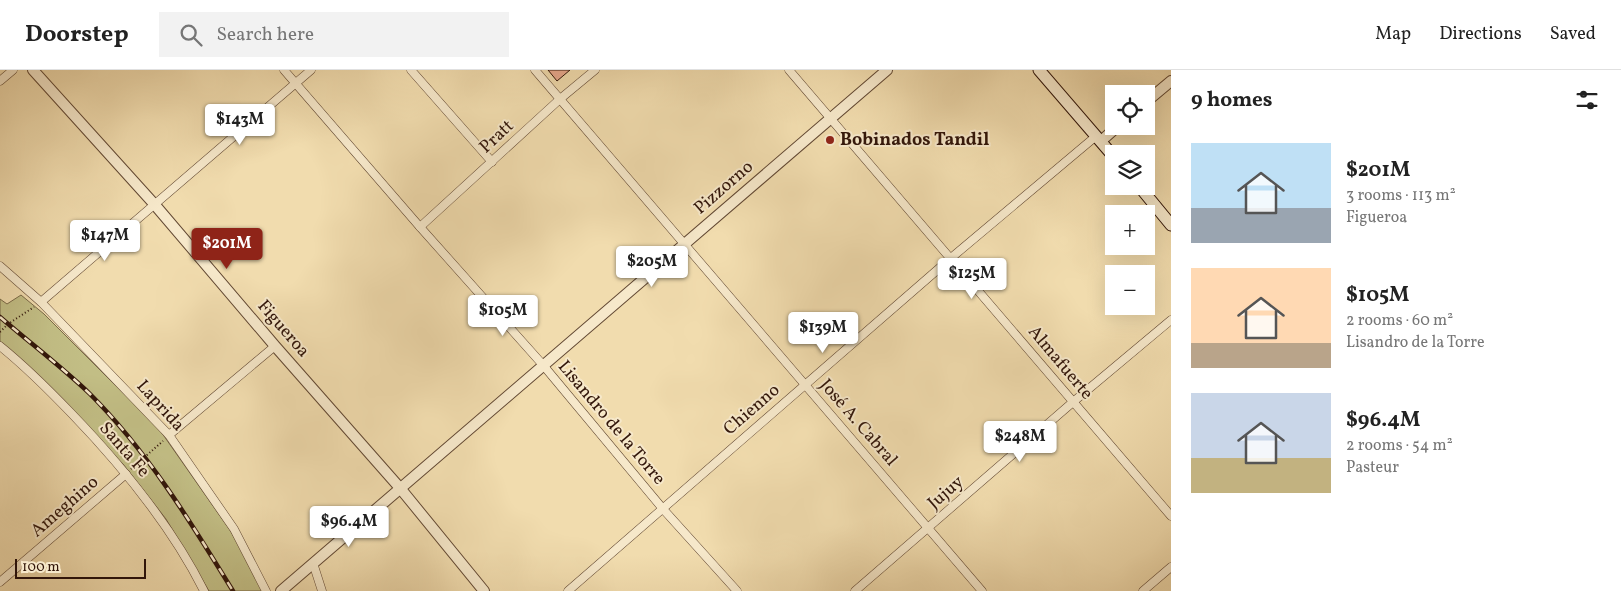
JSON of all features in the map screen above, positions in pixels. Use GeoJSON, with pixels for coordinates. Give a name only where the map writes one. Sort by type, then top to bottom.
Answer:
{"type":"FeatureCollection","features":[{"type":"Feature","properties":{"kind":"main road"},"geometry":{"type":"LineString","coordinates":[[1039,70],[1105,147]]}},
{"type":"Feature","properties":{"kind":"main road"},"geometry":{"type":"LineString","coordinates":[[1146,195],[1171,225]]}},
{"type":"Feature","properties":{"kind":"street"},"geometry":{"type":"LineString","coordinates":[[0,81],[13,70]]}},
{"type":"Feature","properties":{"kind":"street","name":"Figueroa"},"geometry":{"type":"LineString","coordinates":[[33,70],[155,205],[275,346],[400,488],[484,591]]}},
{"type":"Feature","properties":{"kind":"street","name":"Lisandro de la Torre"},"geometry":{"type":"LineString","coordinates":[[284,70],[420,227],[543,364],[663,509],[737,591]]}},
{"type":"Feature","properties":{"kind":"street"},"geometry":{"type":"LineString","coordinates":[[41,302],[311,70]]}},
{"type":"Feature","properties":{"kind":"street"},"geometry":{"type":"LineString","coordinates":[[411,70],[492,162]]}},
{"type":"Feature","properties":{"kind":"street","name":"José A. Cabral"},"geometry":{"type":"LineString","coordinates":[[536,70],[982,591]]}},
{"type":"Feature","properties":{"kind":"street","name":"Pratt"},"geometry":{"type":"LineString","coordinates":[[420,227],[560,99],[595,70]]}},
{"type":"Feature","properties":{"kind":"street","name":"Almafuerte"},"geometry":{"type":"LineString","coordinates":[[789,70],[1171,516]]}},
{"type":"Feature","properties":{"kind":"street","name":"Pizzorno"},"geometry":{"type":"LineString","coordinates":[[281,591],[887,70]]}},
{"type":"Feature","properties":{"kind":"street"},"geometry":{"type":"LineString","coordinates":[[1155,94],[1171,81]]}},
{"type":"Feature","properties":{"kind":"street","name":"Chienno"},"geometry":{"type":"LineString","coordinates":[[568,591],[951,258],[1105,134]]}},
{"type":"Feature","properties":{"kind":"street","name":"Laprida"},"geometry":{"type":"LineString","coordinates":[[0,266],[41,302],[169,436],[234,529],[266,591]]}},
{"type":"Feature","properties":{"kind":"street","name":"Jujuy"},"geometry":{"type":"LineString","coordinates":[[855,591],[1073,402],[1171,320]]}},
{"type":"Feature","properties":{"kind":"street","name":"Santa Fe"},"geometry":{"type":"LineString","coordinates":[[0,346],[27,368],[98,441],[126,474],[160,518],[204,591]]}},
{"type":"Feature","properties":{"kind":"street"},"geometry":{"type":"LineString","coordinates":[[169,436],[275,346]]}},
{"type":"Feature","properties":{"kind":"street","name":"Ameghino"},"geometry":{"type":"LineString","coordinates":[[0,582],[126,474]]}},
{"type":"Feature","properties":{"kind":"street"},"geometry":{"type":"LineString","coordinates":[[313,563],[322,591]]}},
{"type":"Feature","properties":{"kind":"street"},"geometry":{"type":"LineString","coordinates":[[1143,591],[1171,568]]}},
{"type":"Feature","properties":{"kind":"path"},"geometry":{"type":"LineString","coordinates":[[0,332],[8,324],[41,302]]}},
{"type":"Feature","properties":{"kind":"path"},"geometry":{"type":"LineString","coordinates":[[126,474],[169,436]]}},
{"type":"Feature","properties":{"kind":"shaded area"},"geometry":{"type":"Polygon","coordinates":[[[21,295],[44,314],[159,429],[230,530],[260,583],[262,591],[209,591],[166,519],[123,464],[26,364],[0,341],[0,299],[7,304],[21,295]]]}},
{"type":"Feature","properties":{"kind":"building"},"geometry":{"type":"Polygon","coordinates":[[[548,70],[570,70],[557,81],[548,70]]]}},
{"type":"Feature","properties":{"kind":"railway"},"geometry":{"type":"LineString","coordinates":[[0,317],[90,394],[131,439],[184,513],[233,591]]}},
{"type":"Feature","properties":{"kind":"place","name":"Bobinados Tandil"},"geometry":{"type":"Point","coordinates":[830,140]}}]}
